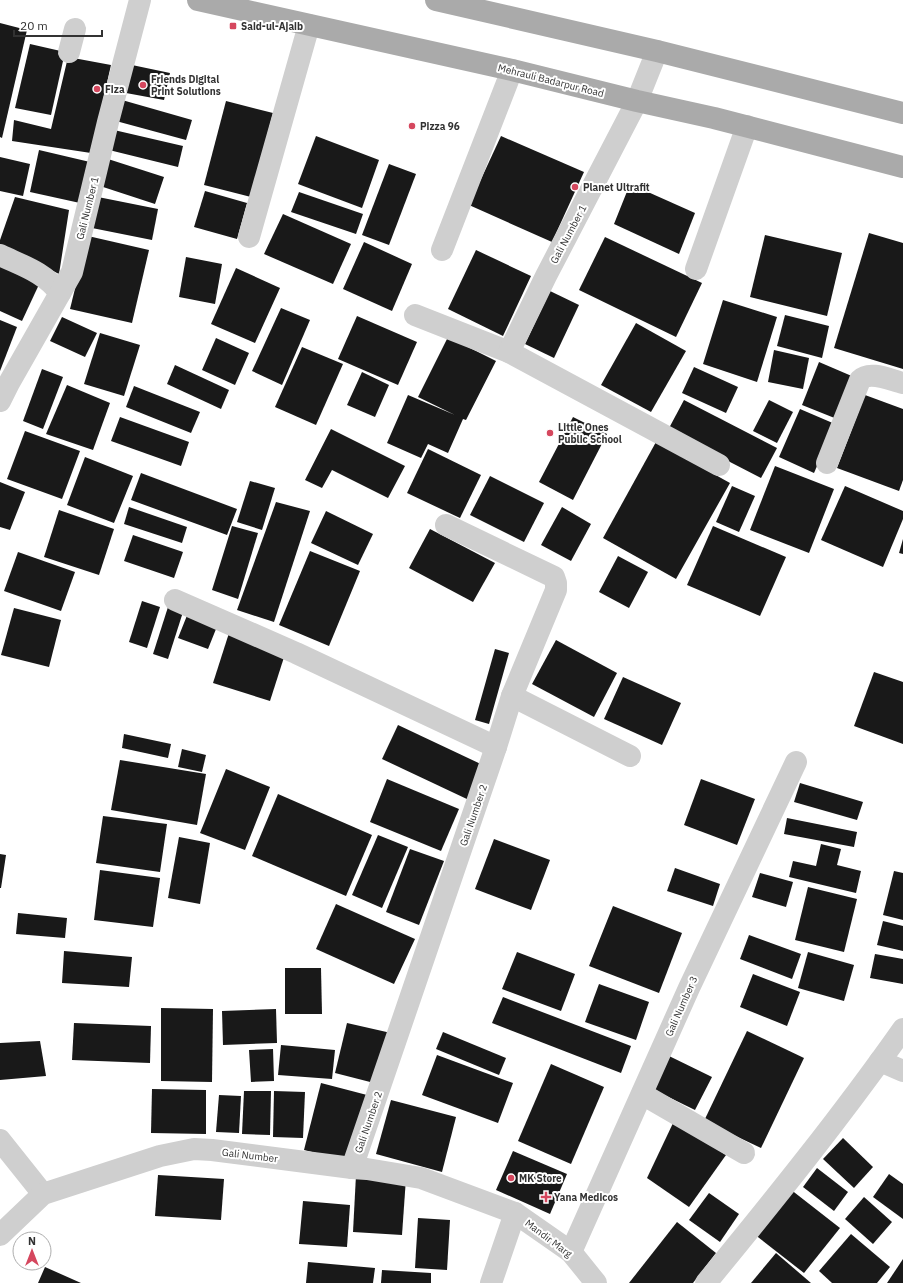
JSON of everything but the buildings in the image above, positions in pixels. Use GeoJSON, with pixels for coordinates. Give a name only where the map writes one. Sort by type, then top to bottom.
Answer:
{"type":"FeatureCollection","features":[{"type":"Feature","properties":{"kind":"main road","name":"Mehrauli Badarpur Road"},"geometry":{"type":"LineString","coordinates":[[198,0],[512,70],[747,126],[903,167]]}},
{"type":"Feature","properties":{"kind":"main road"},"geometry":{"type":"LineString","coordinates":[[436,0],[657,51],[903,113]]}},
{"type":"Feature","properties":{"kind":"street","name":"Gali Number 1"},"geometry":{"type":"LineString","coordinates":[[0,401],[72,272],[110,115],[140,0]]}},
{"type":"Feature","properties":{"kind":"street"},"geometry":{"type":"LineString","coordinates":[[249,237],[309,25]]}},
{"type":"Feature","properties":{"kind":"street"},"geometry":{"type":"LineString","coordinates":[[69,52],[74,29]]}},
{"type":"Feature","properties":{"kind":"street","name":"Gali Number 1"},"geometry":{"type":"LineString","coordinates":[[509,352],[546,276],[637,101],[657,51]]}},
{"type":"Feature","properties":{"kind":"street"},"geometry":{"type":"LineString","coordinates":[[442,250],[512,70]]}},
{"type":"Feature","properties":{"kind":"street"},"geometry":{"type":"LineString","coordinates":[[696,269],[747,126]]}},
{"type":"Feature","properties":{"kind":"street"},"geometry":{"type":"LineString","coordinates":[[0,255],[37,272],[52,283],[60,293]]}},
{"type":"Feature","properties":{"kind":"street"},"geometry":{"type":"LineString","coordinates":[[415,316],[509,352],[719,465]]}},
{"type":"Feature","properties":{"kind":"street"},"geometry":{"type":"LineString","coordinates":[[827,463],[860,380],[864,376],[870,375],[903,383]]}},
{"type":"Feature","properties":{"kind":"street","name":"Gali Number 2"},"geometry":{"type":"LineString","coordinates":[[352,1168],[496,747],[512,696],[556,590],[554,577],[446,525]]}},
{"type":"Feature","properties":{"kind":"street"},"geometry":{"type":"LineString","coordinates":[[175,600],[296,653],[496,747]]}},
{"type":"Feature","properties":{"kind":"street"},"geometry":{"type":"LineString","coordinates":[[512,696],[630,756]]}},
{"type":"Feature","properties":{"kind":"street","name":"Gali Number 3"},"geometry":{"type":"LineString","coordinates":[[571,1252],[689,988],[796,762]]}},
{"type":"Feature","properties":{"kind":"street"},"geometry":{"type":"LineString","coordinates":[[706,1283],[794,1174],[903,1029]]}},
{"type":"Feature","properties":{"kind":"street"},"geometry":{"type":"LineString","coordinates":[[880,1061],[903,1071]]}},
{"type":"Feature","properties":{"kind":"street"},"geometry":{"type":"LineString","coordinates":[[642,1094],[744,1153]]}},
{"type":"Feature","properties":{"kind":"street"},"geometry":{"type":"LineString","coordinates":[[0,1140],[42,1194]]}},
{"type":"Feature","properties":{"kind":"street","name":"Gali Number"},"geometry":{"type":"LineString","coordinates":[[0,1235],[42,1194],[160,1156],[194,1149],[367,1169],[421,1178],[515,1213]]}},
{"type":"Feature","properties":{"kind":"street"},"geometry":{"type":"LineString","coordinates":[[491,1283],[515,1213]]}},
{"type":"Feature","properties":{"kind":"street","name":"Mandir Marg"},"geometry":{"type":"LineString","coordinates":[[515,1213],[571,1252],[596,1283]]}},
{"type":"Feature","properties":{"kind":"place","name":"Said-ul-Ajaib"},"geometry":{"type":"Point","coordinates":[233,26]}},
{"type":"Feature","properties":{"kind":"place","name":"Friends Digital Print Solutions"},"geometry":{"type":"Point","coordinates":[143,85]}},
{"type":"Feature","properties":{"kind":"place","name":"Fiza"},"geometry":{"type":"Point","coordinates":[97,89]}},
{"type":"Feature","properties":{"kind":"place","name":"Pizza 96"},"geometry":{"type":"Point","coordinates":[412,126]}},
{"type":"Feature","properties":{"kind":"place","name":"Planet Ultrafit"},"geometry":{"type":"Point","coordinates":[575,187]}},
{"type":"Feature","properties":{"kind":"place","name":"Little Ones Public School"},"geometry":{"type":"Point","coordinates":[550,433]}},
{"type":"Feature","properties":{"kind":"place","name":"MK Store"},"geometry":{"type":"Point","coordinates":[511,1178]}},
{"type":"Feature","properties":{"kind":"place","name":"Yana Medicos"},"geometry":{"type":"Point","coordinates":[546,1197]}}]}
